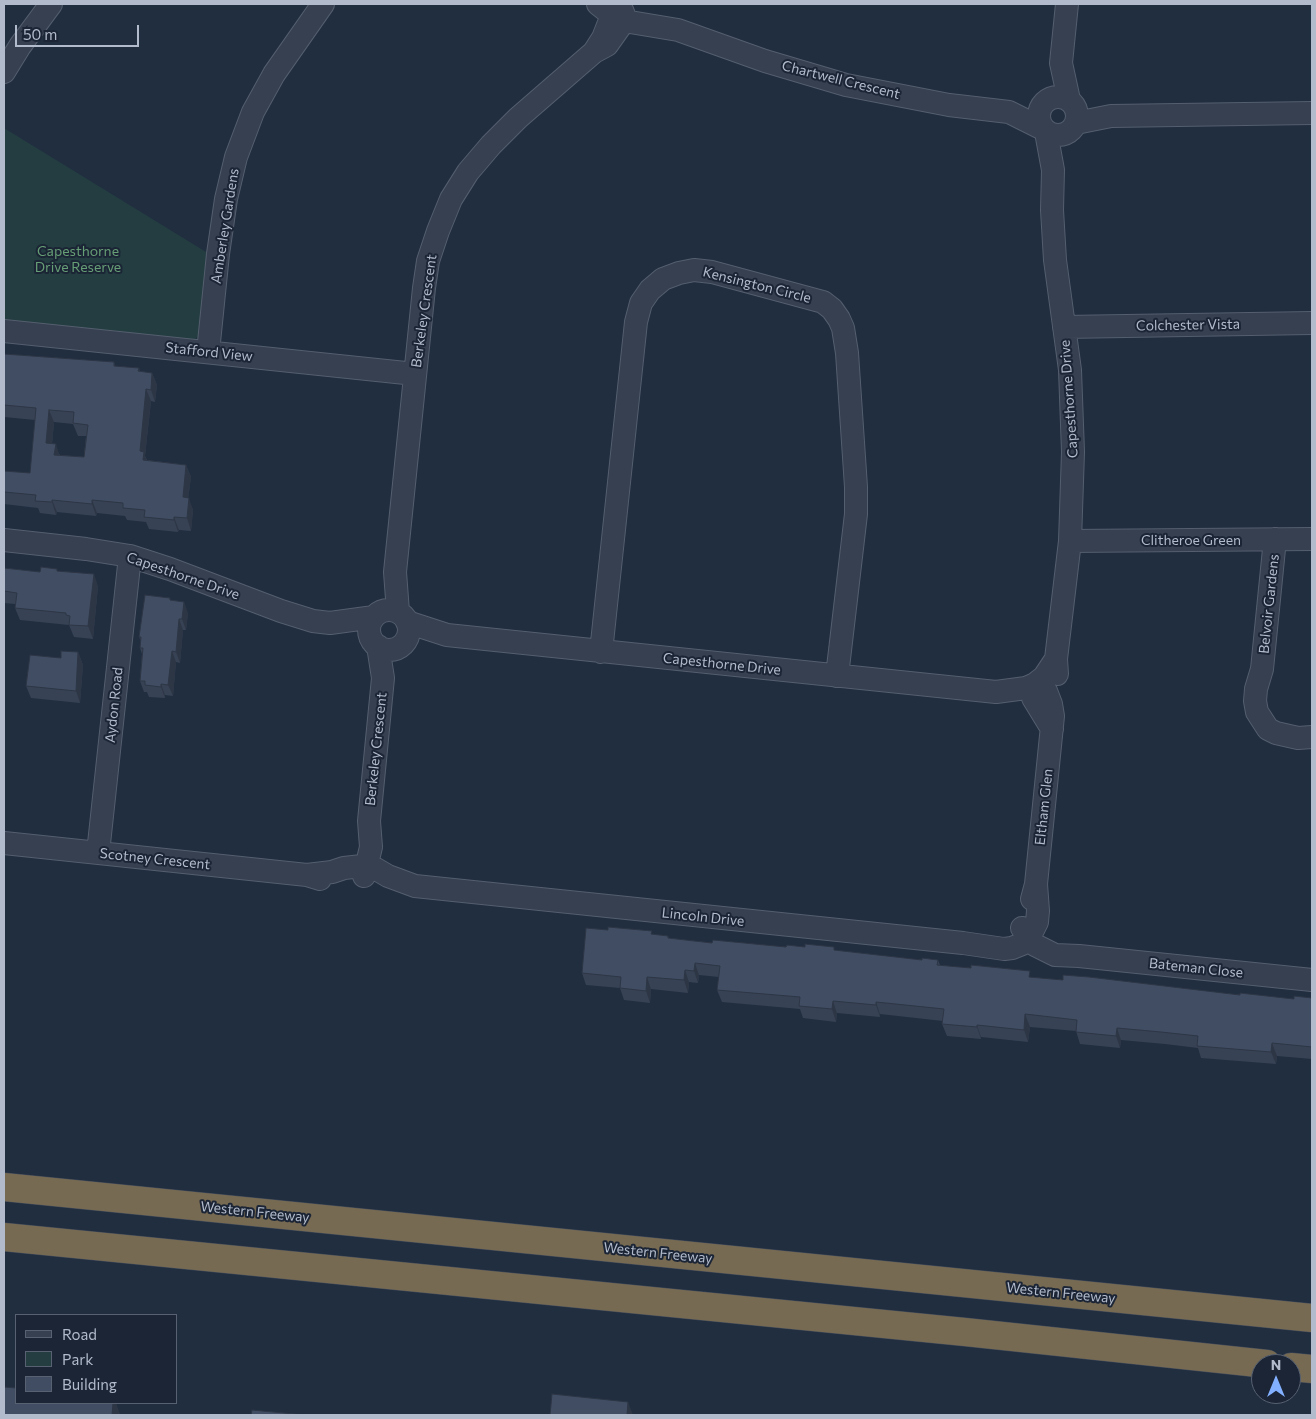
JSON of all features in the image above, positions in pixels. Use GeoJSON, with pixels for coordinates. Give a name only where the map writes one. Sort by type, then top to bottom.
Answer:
{"type":"FeatureCollection","features":[{"type":"Feature","properties":{"kind":"highway","name":"Western Freeway"},"geometry":{"type":"LineString","coordinates":[[4,1187],[1312,1318]]}},
{"type":"Feature","properties":{"kind":"highway"},"geometry":{"type":"LineString","coordinates":[[4,1237],[946,1330],[1251,1362]]}},
{"type":"Feature","properties":{"kind":"street"},"geometry":{"type":"LineString","coordinates":[[4,72],[20,46],[51,4]]}},
{"type":"Feature","properties":{"kind":"street","name":"Amberley Gardens"},"geometry":{"type":"LineString","coordinates":[[208,352],[218,254],[226,199],[236,157],[254,112],[274,74],[322,4]]}},
{"type":"Feature","properties":{"kind":"street"},"geometry":{"type":"LineString","coordinates":[[1062,63],[1042,104],[1038,118],[1044,130],[1057,136],[1071,115],[1062,63],[1067,4]]}},
{"type":"Feature","properties":{"kind":"street","name":"Chartwell Crescent"},"geometry":{"type":"LineString","coordinates":[[614,11],[669,22],[678,30],[765,61],[846,85],[949,105],[1009,112],[1042,104]]}},
{"type":"Feature","properties":{"kind":"street","name":"Berkeley Crescent"},"geometry":{"type":"LineString","coordinates":[[364,870],[363,846],[369,821],[428,261],[451,199],[468,172],[518,118],[594,52],[604,38],[614,11]]}},
{"type":"Feature","properties":{"kind":"street"},"geometry":{"type":"LineString","coordinates":[[1042,104],[1053,97],[1059,97],[1071,115]]}},
{"type":"Feature","properties":{"kind":"street","name":"Chartwell Crescent"},"geometry":{"type":"LineString","coordinates":[[1009,112],[1044,130]]}},
{"type":"Feature","properties":{"kind":"street"},"geometry":{"type":"LineString","coordinates":[[1071,115],[1312,113]]}},
{"type":"Feature","properties":{"kind":"street","name":"Capesthorne Drive"},"geometry":{"type":"LineString","coordinates":[[1053,170],[1071,115]]}},
{"type":"Feature","properties":{"kind":"street","name":"Capesthorne Drive"},"geometry":{"type":"LineString","coordinates":[[4,540],[130,556],[301,618],[330,623],[996,692],[1026,688],[1038,691],[1044,677],[1056,659],[1070,541],[1074,452],[1073,409],[1055,251],[1052,210],[1053,170],[1044,130]]}},
{"type":"Feature","properties":{"kind":"street","name":"Kensington Circle"},"geometry":{"type":"LineString","coordinates":[[601,652],[636,322],[641,303],[650,290],[663,279],[694,270],[712,272],[823,302],[839,318],[843,328],[848,353],[856,514],[837,676]]}},
{"type":"Feature","properties":{"kind":"street","name":"Colchester Vista"},"geometry":{"type":"LineString","coordinates":[[1064,326],[1312,323]]}},
{"type":"Feature","properties":{"kind":"street","name":"Stafford View"},"geometry":{"type":"LineString","coordinates":[[4,331],[415,374]]}},
{"type":"Feature","properties":{"kind":"street","name":"Clitheroe Green"},"geometry":{"type":"LineString","coordinates":[[1070,541],[1312,539]]}},
{"type":"Feature","properties":{"kind":"street","name":"Belvoir Gardens"},"geometry":{"type":"LineString","coordinates":[[1275,540],[1262,669],[1265,694],[1273,717],[1278,722],[1312,736]]}},
{"type":"Feature","properties":{"kind":"street","name":"Aydon Road"},"geometry":{"type":"LineString","coordinates":[[98,853],[130,556]]}},
{"type":"Feature","properties":{"kind":"street","name":"Eltham Glen"},"geometry":{"type":"LineString","coordinates":[[1028,933],[1030,910],[1036,884],[1052,729],[1038,691]]}},
{"type":"Feature","properties":{"kind":"street","name":"Scotney Crescent"},"geometry":{"type":"LineString","coordinates":[[4,843],[307,875],[321,880],[335,881],[364,870]]}},
{"type":"Feature","properties":{"kind":"street","name":"Lincoln Drive"},"geometry":{"type":"LineString","coordinates":[[364,870],[396,888],[415,886],[990,946],[1014,934],[1028,933]]}},
{"type":"Feature","properties":{"kind":"street","name":"Bateman Close"},"geometry":{"type":"LineString","coordinates":[[1028,933],[1041,935],[1059,947],[1079,956],[1312,980]]}},
{"type":"Feature","properties":{"kind":"green space","name":"Capesthorne Drive Reserve"},"geometry":{"type":"Polygon","coordinates":[[[4,128],[211,255],[199,336],[190,343],[4,324],[4,128]]]}},
{"type":"Feature","properties":{"kind":"building"},"geometry":{"type":"Polygon","coordinates":[[[4,354],[114,362],[114,366],[139,368],[138,371],[152,373],[151,390],[146,389],[140,451],[144,452],[143,460],[186,465],[183,497],[189,498],[187,518],[174,517],[174,520],[144,517],[145,510],[123,508],[123,503],[92,500],[92,504],[52,500],[52,502],[35,501],[36,495],[4,492],[4,471],[30,473],[36,408],[4,405],[4,354]],[[49,410],[46,443],[56,444],[54,455],[84,457],[88,425],[73,423],[74,412],[49,410]]]}},
{"type":"Feature","properties":{"kind":"building"},"geometry":{"type":"Polygon","coordinates":[[[41,567],[57,569],[57,571],[94,574],[88,626],[69,625],[70,616],[66,615],[66,613],[15,608],[17,593],[4,591],[4,568],[40,572],[41,567]]]}},
{"type":"Feature","properties":{"kind":"building"},"geometry":{"type":"Polygon","coordinates":[[[145,595],[184,602],[182,619],[179,619],[176,652],[172,651],[168,685],[161,684],[161,687],[145,685],[145,681],[140,681],[143,648],[140,648],[141,637],[139,637],[145,595]]]}},
{"type":"Feature","properties":{"kind":"building"},"geometry":{"type":"Polygon","coordinates":[[[61,651],[78,652],[76,691],[26,686],[30,655],[61,658],[61,651]]]}},
{"type":"Feature","properties":{"kind":"building"},"geometry":{"type":"Polygon","coordinates":[[[608,927],[652,931],[651,934],[668,936],[668,938],[712,943],[713,940],[786,947],[787,945],[805,947],[805,944],[834,947],[834,950],[922,960],[922,958],[938,960],[937,965],[971,968],[971,965],[1030,971],[1029,977],[1063,980],[1063,975],[1240,995],[1240,993],[1294,999],[1294,996],[1312,998],[1312,1047],[1272,1043],[1271,1052],[1197,1046],[1198,1036],[1117,1028],[1116,1036],[1076,1032],[1077,1020],[1025,1014],[1024,1030],[977,1025],[977,1027],[942,1024],[944,1009],[876,1002],[876,1005],[833,1001],[832,1009],[799,1006],[800,997],[717,990],[720,966],[695,963],[694,971],[685,970],[684,980],[647,977],[646,991],[620,988],[621,977],[582,973],[586,928],[608,930],[608,927]]]}},
{"type":"Feature","properties":{"kind":"building"},"geometry":{"type":"Polygon","coordinates":[[[4,1387],[15,1388],[15,1404],[113,1404],[112,1415],[4,1415],[4,1387]]]}},
{"type":"Feature","properties":{"kind":"building"},"geometry":{"type":"Polygon","coordinates":[[[552,1394],[628,1402],[627,1415],[550,1415],[552,1394]]]}},
{"type":"Feature","properties":{"kind":"building"},"geometry":{"type":"Polygon","coordinates":[[[252,1410],[305,1415],[251,1415],[252,1410]]]}}]}
